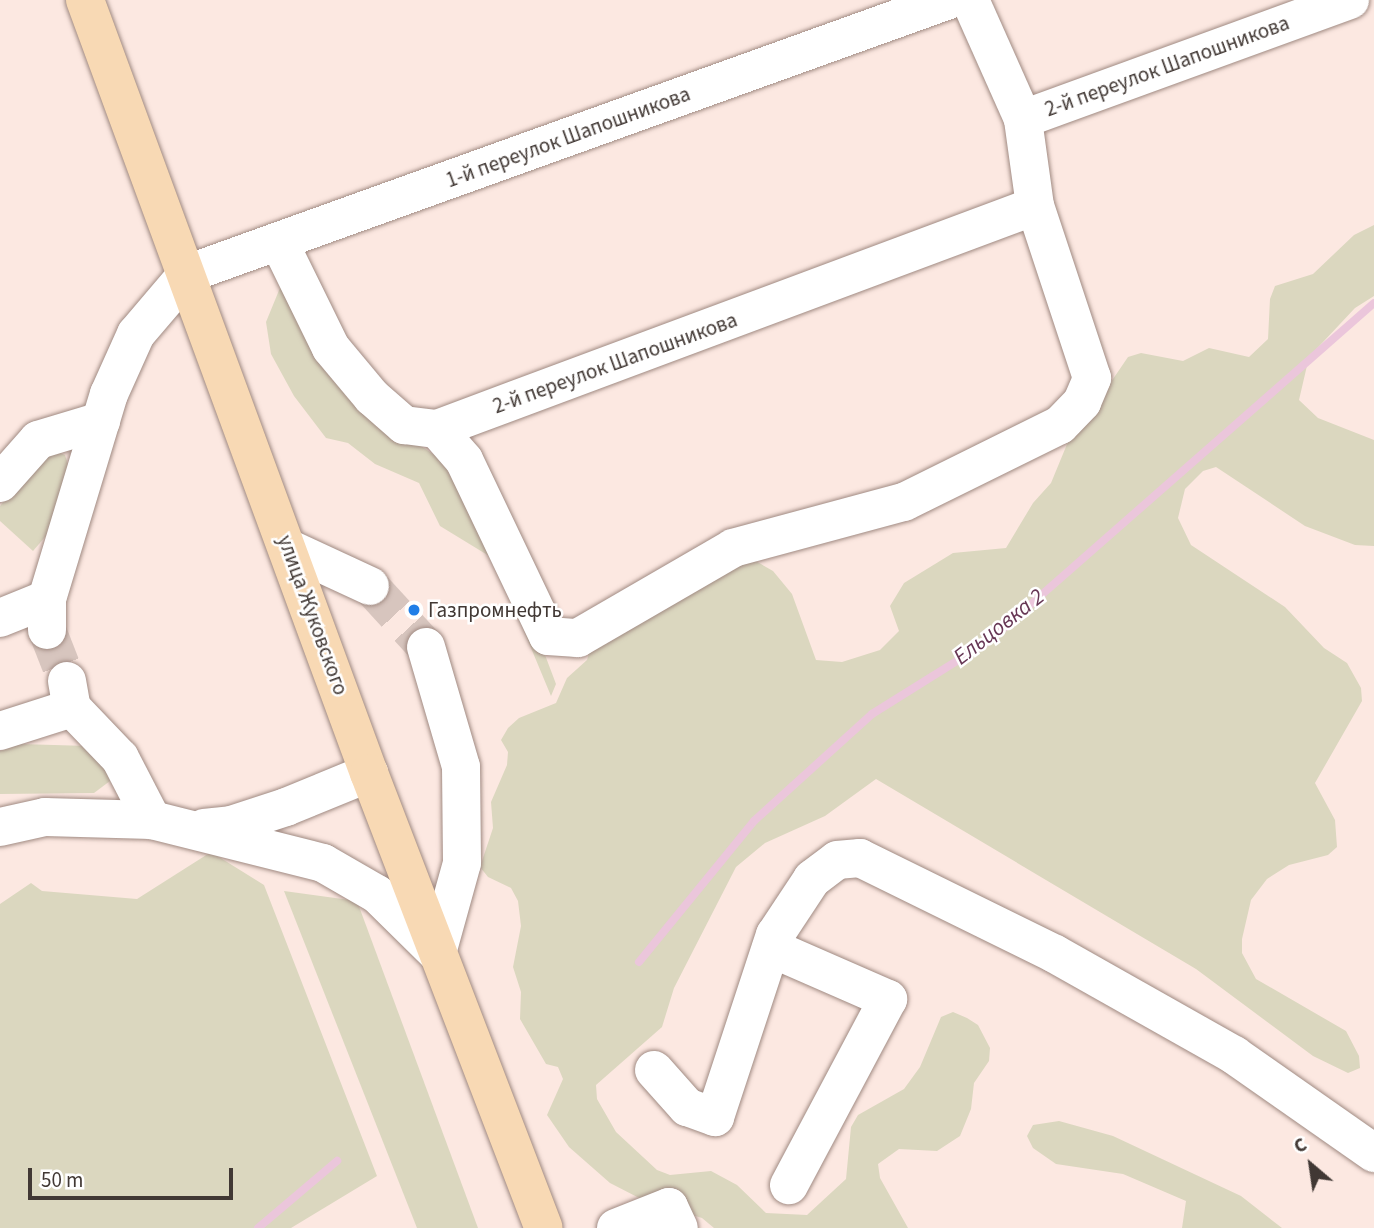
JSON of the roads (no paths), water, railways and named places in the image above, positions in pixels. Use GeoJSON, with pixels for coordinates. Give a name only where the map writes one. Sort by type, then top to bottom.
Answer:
{"type":"FeatureCollection","features":[{"type":"Feature","properties":{"kind":"main road","name":"улица Жуковского"},"geometry":{"type":"LineString","coordinates":[[85,0],[290,549],[369,773],[544,1228]]}},
{"type":"Feature","properties":{"kind":"street","name":"1-й переулок Шапошникова"},"geometry":{"type":"LineString","coordinates":[[187,274],[949,0]]}},
{"type":"Feature","properties":{"kind":"street"},"geometry":{"type":"LineString","coordinates":[[437,429],[464,460],[548,636],[578,638],[733,548],[904,502],[1060,425],[1082,402],[1092,378],[1035,206],[1023,119],[970,0]]}},
{"type":"Feature","properties":{"kind":"street","name":"2-й переулок Шапошникова"},"geometry":{"type":"LineString","coordinates":[[1023,119],[1350,0]]}},
{"type":"Feature","properties":{"kind":"street","name":"2-й переулок Шапошникова"},"geometry":{"type":"LineString","coordinates":[[279,242],[331,348],[372,397],[404,425],[437,429],[1035,206]]}},
{"type":"Feature","properties":{"kind":"street"},"geometry":{"type":"LineString","coordinates":[[0,618],[47,615],[101,421],[136,334],[187,274]]}},
{"type":"Feature","properties":{"kind":"street"},"geometry":{"type":"LineString","coordinates":[[0,482],[38,440],[101,421]]}},
{"type":"Feature","properties":{"kind":"street"},"geometry":{"type":"LineString","coordinates":[[290,549],[370,586]]}},
{"type":"Feature","properties":{"kind":"street"},"geometry":{"type":"LineString","coordinates":[[1,824],[86,815],[152,820],[199,828],[323,863],[377,894],[438,953],[461,863],[461,766],[426,647]]}},
{"type":"Feature","properties":{"kind":"street"},"geometry":{"type":"LineString","coordinates":[[0,731],[69,695],[120,758],[152,820]]}},
{"type":"Feature","properties":{"kind":"street"},"geometry":{"type":"LineString","coordinates":[[199,828],[231,825],[286,807],[369,773]]}},
{"type":"Feature","properties":{"kind":"street"},"geometry":{"type":"LineString","coordinates":[[654,1070],[687,1107],[715,1117],[771,948],[812,879],[837,860],[860,859],[1055,954],[1234,1055],[1374,1153]]}},
{"type":"Feature","properties":{"kind":"street"},"geometry":{"type":"LineString","coordinates":[[771,948],[888,999],[789,1185]]}},
{"type":"Feature","properties":{"kind":"street"},"geometry":{"type":"LineString","coordinates":[[616,1228],[669,1207],[678,1228]]}},
{"type":"Feature","properties":{"kind":"waterway","name":"Ельцовка 2"},"geometry":{"type":"LineString","coordinates":[[639,962],[754,821],[872,714],[989,641],[1374,303]]}},
{"type":"Feature","properties":{"kind":"waterway"},"geometry":{"type":"LineString","coordinates":[[258,1228],[337,1161]]}},
{"type":"Feature","properties":{"kind":"tunnel"},"geometry":{"type":"LineString","coordinates":[[370,586],[426,647]]}},
{"type":"Feature","properties":{"kind":"tunnel"},"geometry":{"type":"LineString","coordinates":[[47,630],[67,681]]}},
{"type":"Feature","properties":{"kind":"place","name":"Газпромнефть"},"geometry":{"type":"Point","coordinates":[414,610]}}]}
